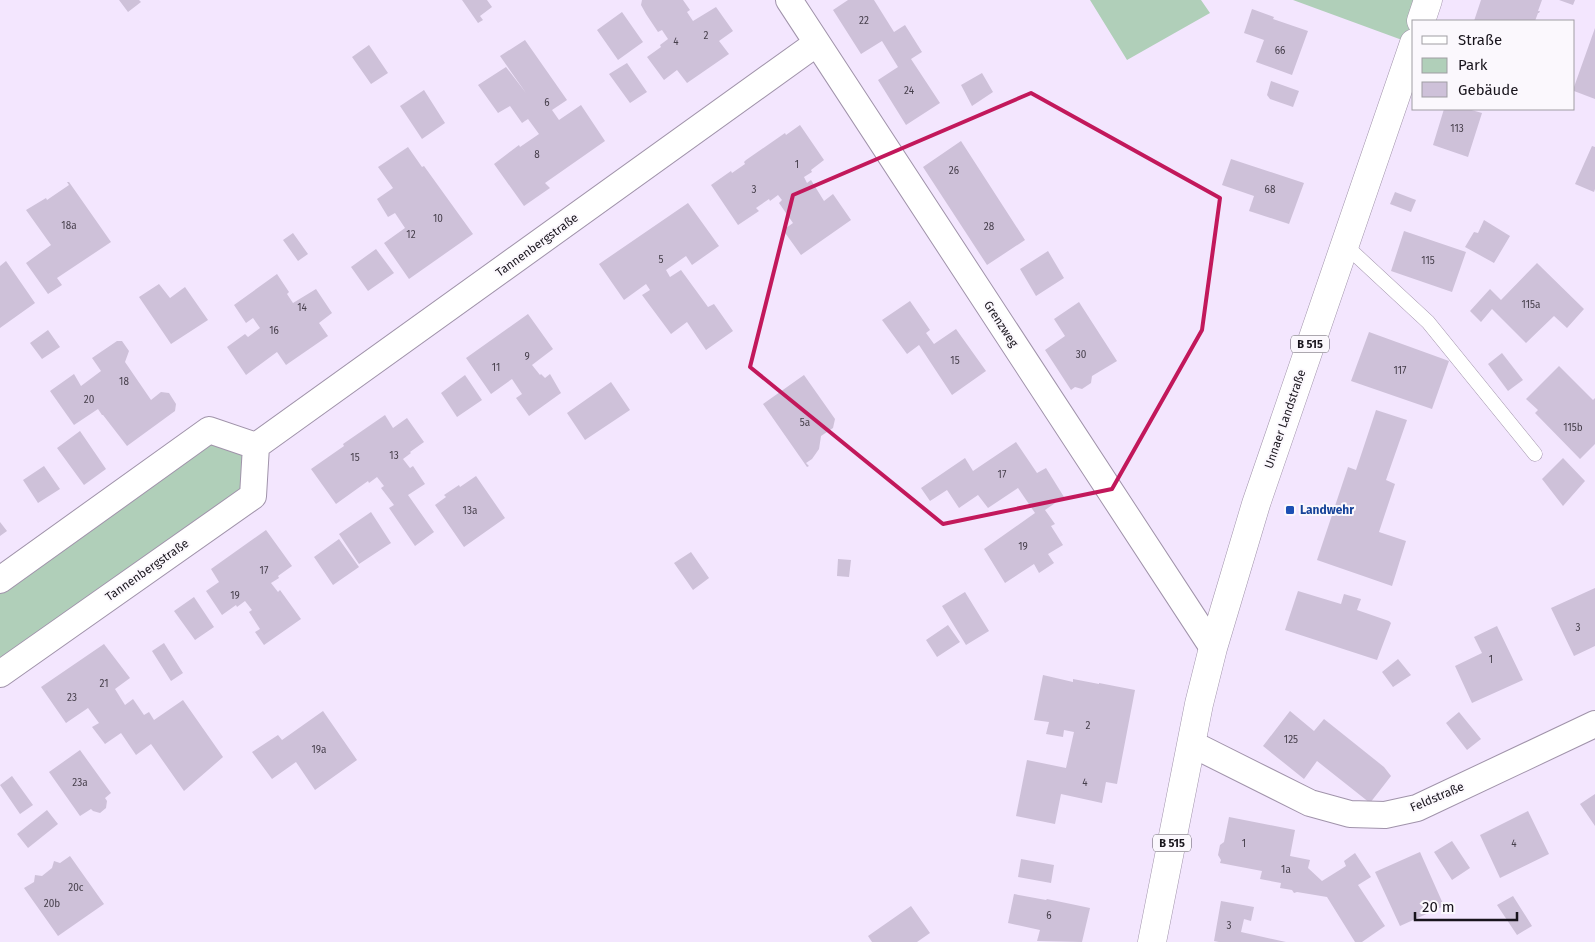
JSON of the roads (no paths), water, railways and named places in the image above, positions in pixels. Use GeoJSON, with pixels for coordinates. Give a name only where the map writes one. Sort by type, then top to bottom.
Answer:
{"type":"FeatureCollection","features":[{"type":"Feature","properties":{"kind":"main road"},"geometry":{"type":"LineString","coordinates":[[1421,20],[1428,0]]}},
{"type":"Feature","properties":{"kind":"main road","name":"Unnaer Landstraße"},"geometry":{"type":"LineString","coordinates":[[1192,744],[1199,704],[1213,648],[1256,504],[1412,48]]}},
{"type":"Feature","properties":{"kind":"main road","name":"B 515"},"geometry":{"type":"LineString","coordinates":[[1152,942],[1192,744]]}},
{"type":"Feature","properties":{"kind":"street","name":"Grenzweg"},"geometry":{"type":"LineString","coordinates":[[789,0],[1213,648]]}},
{"type":"Feature","properties":{"kind":"street","name":"Tannenbergstraße"},"geometry":{"type":"LineString","coordinates":[[0,674],[253,496],[256,446],[817,43]]}},
{"type":"Feature","properties":{"kind":"street"},"geometry":{"type":"LineString","coordinates":[[0,580],[209,430],[256,446]]}},
{"type":"Feature","properties":{"kind":"street","name":"Feldstraße"},"geometry":{"type":"LineString","coordinates":[[1192,744],[1310,803],[1350,814],[1385,814],[1418,808],[1595,724]]}},
{"type":"Feature","properties":{"kind":"lane"},"geometry":{"type":"LineString","coordinates":[[1344,244],[1428,322],[1535,454]]}},
{"type":"Feature","properties":{"kind":"place","name":"Landwehr"},"geometry":{"type":"Point","coordinates":[1290,510]}}]}
